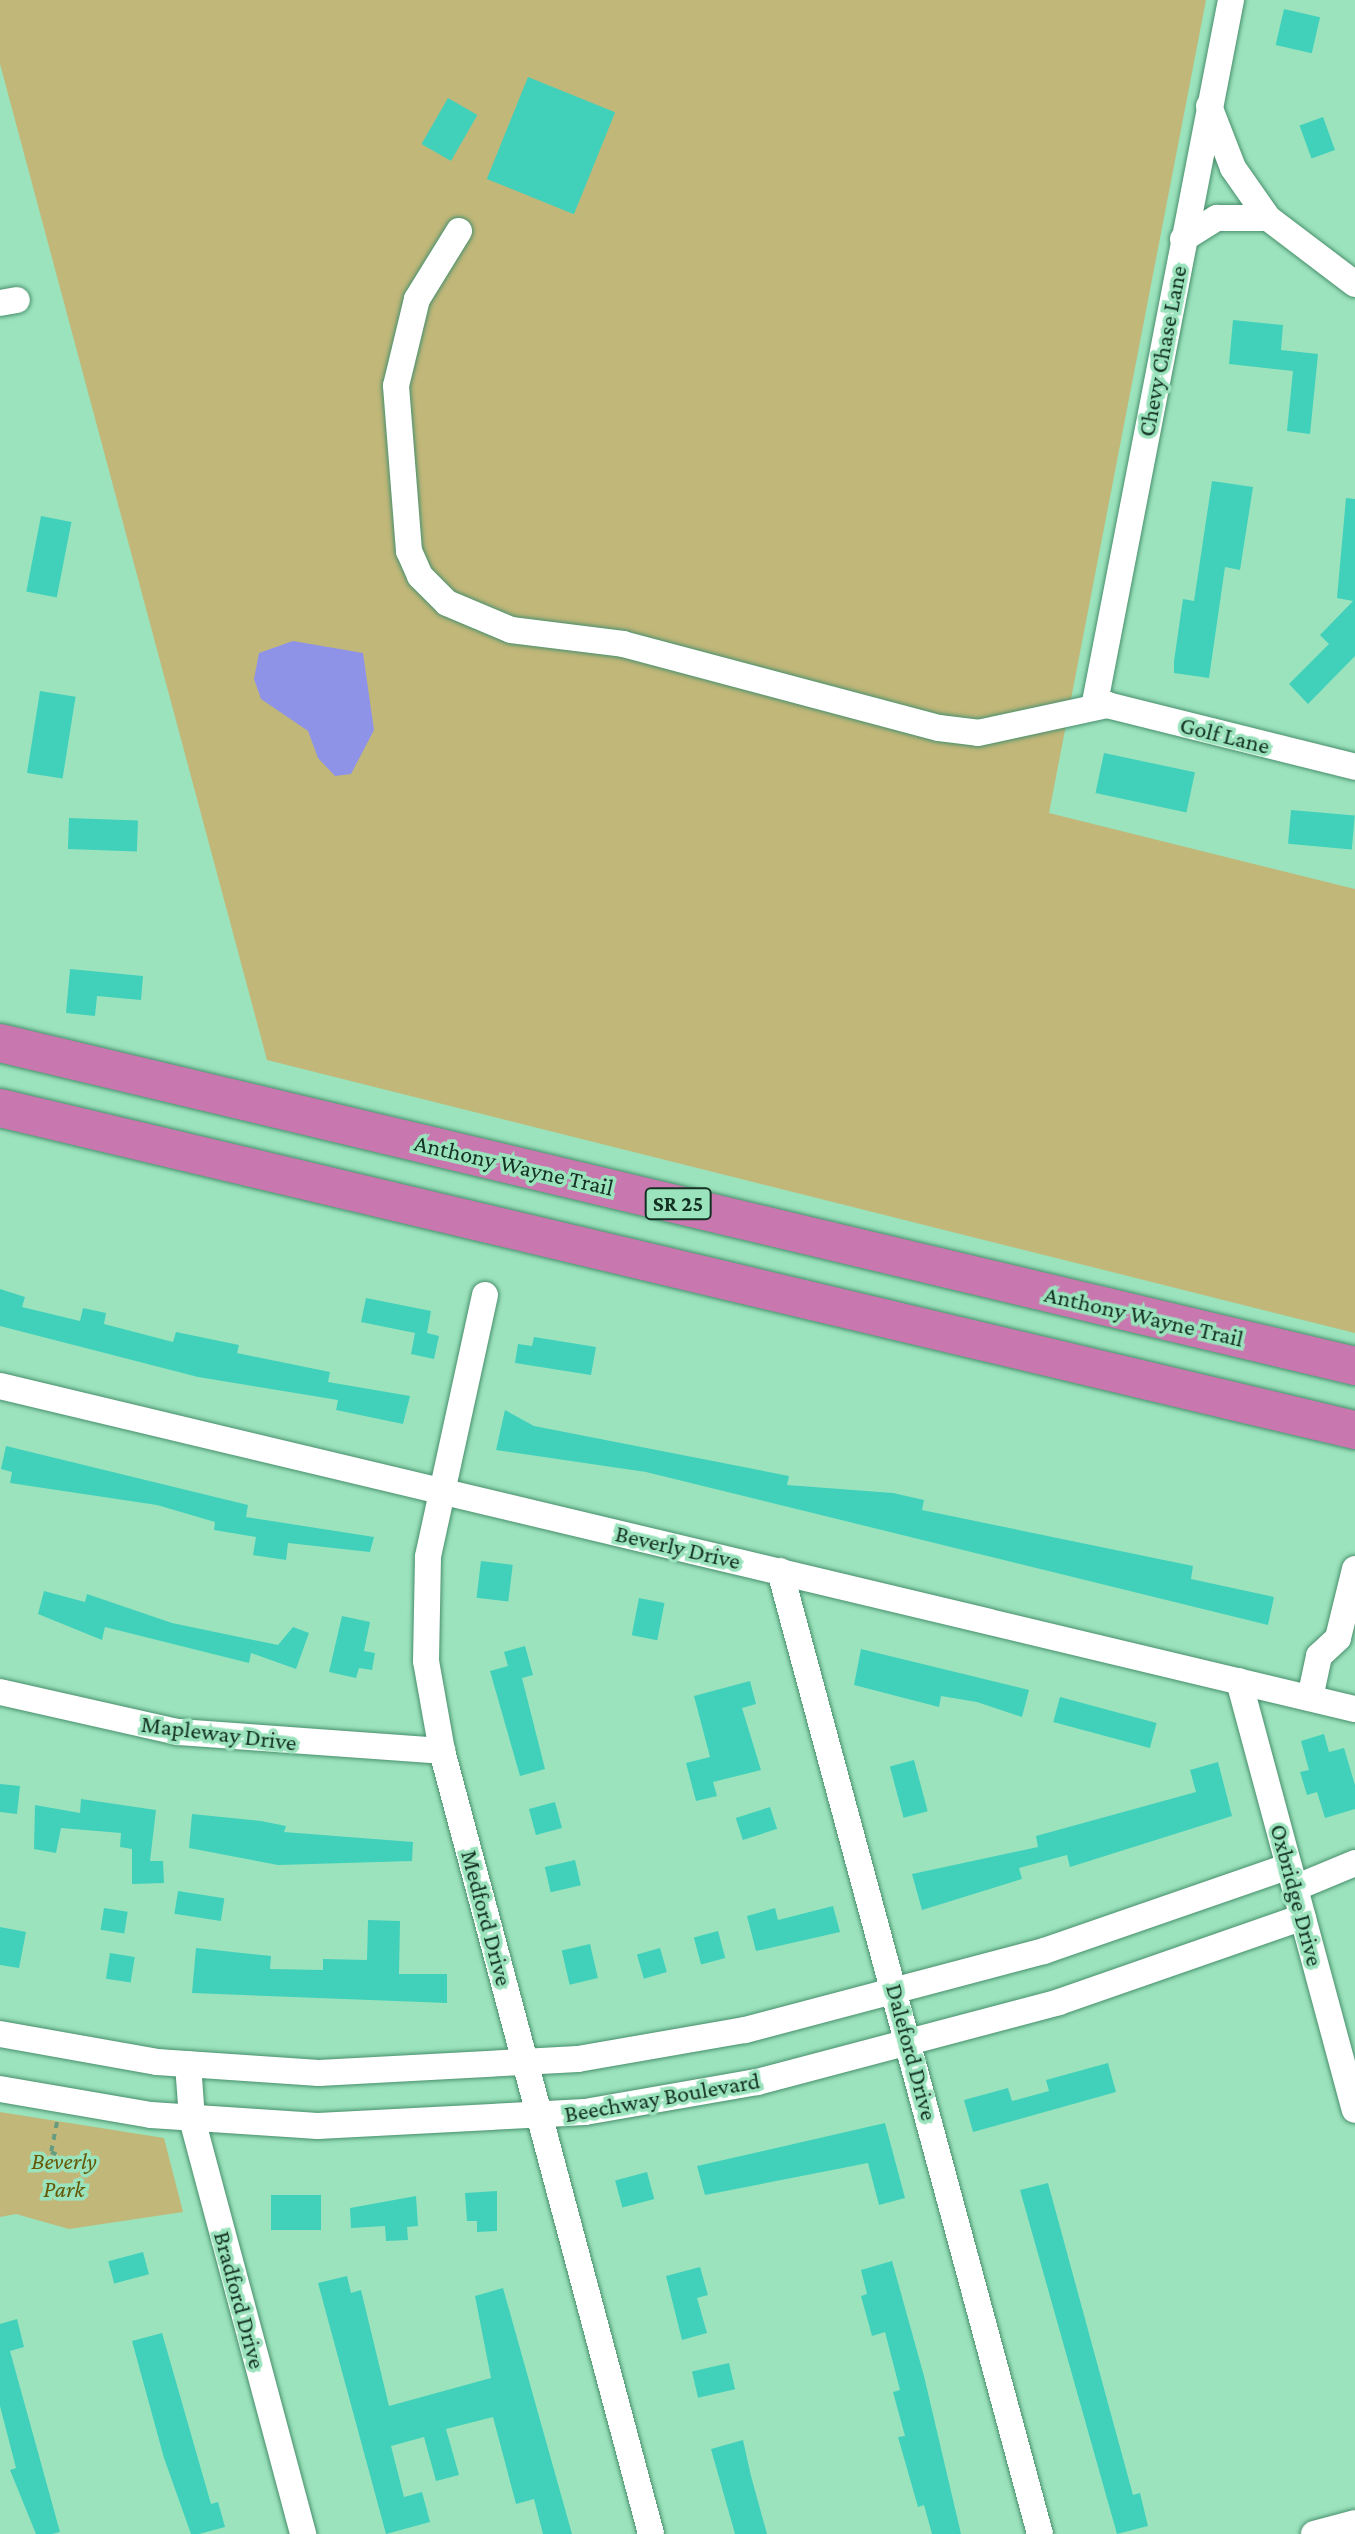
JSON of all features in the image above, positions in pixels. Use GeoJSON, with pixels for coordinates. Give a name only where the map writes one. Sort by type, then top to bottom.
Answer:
{"type":"FeatureCollection","features":[{"type":"Feature","properties":{"kind":"highway","name":"Anthony Wayne Trail"},"geometry":{"type":"LineString","coordinates":[[0,1043],[1355,1366]]}},
{"type":"Feature","properties":{"kind":"highway"},"geometry":{"type":"LineString","coordinates":[[0,1108],[1301,1417],[1355,1427]]}},
{"type":"Feature","properties":{"kind":"street","name":"Chevy Chase Lane"},"geometry":{"type":"LineString","coordinates":[[1102,704],[1183,239],[1231,0]]}},
{"type":"Feature","properties":{"kind":"street"},"geometry":{"type":"LineString","coordinates":[[1209,106],[1233,168],[1268,218],[1355,284]]}},
{"type":"Feature","properties":{"kind":"street"},"geometry":{"type":"LineString","coordinates":[[1183,239],[1217,218],[1268,218]]}},
{"type":"Feature","properties":{"kind":"street"},"geometry":{"type":"LineString","coordinates":[[459,231],[417,299],[396,386],[409,551],[420,576],[447,603],[511,630],[623,644],[939,728],[978,733],[1102,704]]}},
{"type":"Feature","properties":{"kind":"street","name":"Golf Lane"},"geometry":{"type":"LineString","coordinates":[[1102,704],[1355,767]]}},
{"type":"Feature","properties":{"kind":"street","name":"Medford Drive"},"geometry":{"type":"LineString","coordinates":[[485,1295],[441,1491],[425,1609],[442,1751],[651,2534]]}},
{"type":"Feature","properties":{"kind":"street","name":"Beverly Drive"},"geometry":{"type":"LineString","coordinates":[[0,1386],[1355,1709]]}},
{"type":"Feature","properties":{"kind":"street"},"geometry":{"type":"LineString","coordinates":[[1310,1698],[1319,1656],[1338,1638],[1355,1569]]}},
{"type":"Feature","properties":{"kind":"street","name":"Daleford Drive"},"geometry":{"type":"LineString","coordinates":[[780,1571],[1040,2534]]}},
{"type":"Feature","properties":{"kind":"street","name":"Oxbridge Drive"},"geometry":{"type":"LineString","coordinates":[[1239,1681],[1355,2110]]}},
{"type":"Feature","properties":{"kind":"street","name":"Mapleway Drive"},"geometry":{"type":"LineString","coordinates":[[0,1692],[178,1732],[442,1751]]}},
{"type":"Feature","properties":{"kind":"street","name":"Beechway Boulevard"},"geometry":{"type":"LineString","coordinates":[[0,2034],[188,2064],[319,2073],[526,2066],[688,2042],[895,1991],[1292,1877],[1355,1863]]}},
{"type":"Feature","properties":{"kind":"street","name":"Beechway Boulevard"},"geometry":{"type":"LineString","coordinates":[[0,2089],[192,2119],[332,2126],[539,2118],[699,2094],[909,2042],[1084,1994],[1303,1917]]}},
{"type":"Feature","properties":{"kind":"street","name":"Bradford Drive"},"geometry":{"type":"LineString","coordinates":[[188,2064],[192,2119],[303,2534]]}},
{"type":"Feature","properties":{"kind":"street"},"geometry":{"type":"LineString","coordinates":[[1314,2534],[1355,2523]]}},
{"type":"Feature","properties":{"kind":"path"},"geometry":{"type":"LineString","coordinates":[[57,2122],[51,2152],[60,2156]]}},
{"type":"Feature","properties":{"kind":"green space"},"geometry":{"type":"Polygon","coordinates":[[[0,0],[1206,0],[1049,813],[1355,889],[1355,1333],[267,1060],[0,64],[0,0]]]}},
{"type":"Feature","properties":{"kind":"green space","name":"Beverly Park"},"geometry":{"type":"Polygon","coordinates":[[[0,2112],[164,2138],[183,2212],[69,2229],[16,2214],[0,2217],[0,2112]]]}},
{"type":"Feature","properties":{"kind":"water"},"geometry":{"type":"Polygon","coordinates":[[[293,641],[363,653],[374,730],[351,774],[335,776],[318,758],[308,731],[261,699],[254,679],[259,653],[293,641]]]}},
{"type":"Feature","properties":{"kind":"building"},"geometry":{"type":"Polygon","coordinates":[[[1284,9],[1320,17],[1312,53],[1276,45],[1284,9]]]}},
{"type":"Feature","properties":{"kind":"building"},"geometry":{"type":"Polygon","coordinates":[[[528,77],[615,112],[574,214],[487,179],[528,77]]]}},
{"type":"Feature","properties":{"kind":"building"},"geometry":{"type":"Polygon","coordinates":[[[448,98],[477,115],[451,161],[422,144],[448,98]]]}},
{"type":"Feature","properties":{"kind":"building"},"geometry":{"type":"Polygon","coordinates":[[[1323,117],[1335,150],[1311,158],[1300,126],[1323,117]]]}},
{"type":"Feature","properties":{"kind":"building"},"geometry":{"type":"Polygon","coordinates":[[[1233,320],[1283,325],[1281,350],[1318,354],[1310,434],[1287,431],[1293,371],[1229,364],[1233,320]]]}},
{"type":"Feature","properties":{"kind":"building"},"geometry":{"type":"Polygon","coordinates":[[[1212,481],[1253,487],[1240,570],[1225,567],[1209,678],[1174,673],[1174,661],[1183,599],[1194,601],[1212,481]]]}},
{"type":"Feature","properties":{"kind":"building"},"geometry":{"type":"Polygon","coordinates":[[[1346,498],[1355,499],[1355,656],[1308,704],[1289,684],[1329,644],[1320,635],[1353,601],[1337,598],[1346,498]]]}},
{"type":"Feature","properties":{"kind":"building"},"geometry":{"type":"Polygon","coordinates":[[[41,516],[71,522],[57,598],[26,592],[41,516]]]}},
{"type":"Feature","properties":{"kind":"building"},"geometry":{"type":"Polygon","coordinates":[[[40,691],[76,697],[63,779],[27,773],[40,691]]]}},
{"type":"Feature","properties":{"kind":"building"},"geometry":{"type":"Polygon","coordinates":[[[1104,753],[1195,772],[1186,812],[1095,793],[1104,753]]]}},
{"type":"Feature","properties":{"kind":"building"},"geometry":{"type":"Polygon","coordinates":[[[1291,810],[1355,816],[1352,849],[1288,844],[1291,810]]]}},
{"type":"Feature","properties":{"kind":"building"},"geometry":{"type":"Polygon","coordinates":[[[69,818],[138,820],[137,851],[68,849],[69,818]]]}},
{"type":"Feature","properties":{"kind":"building"},"geometry":{"type":"Polygon","coordinates":[[[70,969],[143,976],[141,1000],[97,996],[95,1016],[66,1013],[70,969]]]}},
{"type":"Feature","properties":{"kind":"building"},"geometry":{"type":"Polygon","coordinates":[[[0,1289],[25,1297],[22,1307],[80,1321],[83,1308],[106,1313],[104,1324],[173,1342],[176,1332],[239,1345],[237,1353],[330,1372],[328,1382],[410,1396],[403,1424],[336,1410],[338,1400],[198,1377],[0,1326],[0,1289]]]}},
{"type":"Feature","properties":{"kind":"building"},"geometry":{"type":"Polygon","coordinates":[[[366,1298],[431,1311],[427,1333],[439,1336],[434,1359],[411,1354],[415,1333],[361,1322],[366,1298]]]}},
{"type":"Feature","properties":{"kind":"building"},"geometry":{"type":"Polygon","coordinates":[[[534,1337],[596,1347],[591,1375],[515,1363],[518,1344],[532,1346],[534,1337]]]}},
{"type":"Feature","properties":{"kind":"building"},"geometry":{"type":"Polygon","coordinates":[[[505,1410],[534,1426],[789,1476],[787,1485],[893,1493],[924,1500],[922,1510],[1193,1566],[1191,1579],[1274,1597],[1268,1625],[646,1472],[496,1450],[505,1410]]]}},
{"type":"Feature","properties":{"kind":"building"},"geometry":{"type":"Polygon","coordinates":[[[6,1446],[248,1505],[246,1517],[374,1537],[370,1552],[288,1543],[286,1560],[253,1555],[256,1537],[214,1530],[215,1522],[157,1505],[10,1483],[12,1472],[1,1469],[6,1446]]]}},
{"type":"Feature","properties":{"kind":"building"},"geometry":{"type":"Polygon","coordinates":[[[481,1561],[513,1565],[508,1602],[476,1598],[481,1561]]]}},
{"type":"Feature","properties":{"kind":"building"},"geometry":{"type":"Polygon","coordinates":[[[44,1591],[85,1602],[87,1594],[172,1623],[278,1645],[293,1627],[309,1633],[296,1669],[251,1653],[249,1663],[105,1627],[102,1640],[38,1614],[44,1591]]]}},
{"type":"Feature","properties":{"kind":"building"},"geometry":{"type":"Polygon","coordinates":[[[639,1598],[665,1603],[657,1640],[632,1635],[639,1598]]]}},
{"type":"Feature","properties":{"kind":"building"},"geometry":{"type":"Polygon","coordinates":[[[342,1616],[370,1622],[364,1651],[375,1653],[372,1670],[359,1668],[356,1678],[329,1672],[342,1616]]]}},
{"type":"Feature","properties":{"kind":"building"},"geometry":{"type":"Polygon","coordinates":[[[525,1646],[533,1675],[522,1678],[545,1769],[520,1776],[490,1671],[508,1666],[504,1652],[525,1646]]]}},
{"type":"Feature","properties":{"kind":"building"},"geometry":{"type":"Polygon","coordinates":[[[861,1649],[1029,1690],[1022,1717],[977,1702],[941,1696],[939,1707],[854,1685],[861,1649]]]}},
{"type":"Feature","properties":{"kind":"building"},"geometry":{"type":"Polygon","coordinates":[[[750,1681],[756,1704],[742,1708],[761,1770],[713,1782],[717,1796],[696,1801],[686,1763],[710,1757],[694,1696],[750,1681]]]}},
{"type":"Feature","properties":{"kind":"building"},"geometry":{"type":"Polygon","coordinates":[[[1060,1697],[1157,1723],[1150,1748],[1053,1722],[1060,1697]]]}},
{"type":"Feature","properties":{"kind":"building"},"geometry":{"type":"Polygon","coordinates":[[[1324,1734],[1329,1752],[1344,1748],[1355,1785],[1355,1809],[1325,1818],[1317,1792],[1307,1795],[1300,1772],[1309,1770],[1301,1741],[1324,1734]]]}},
{"type":"Feature","properties":{"kind":"building"},"geometry":{"type":"Polygon","coordinates":[[[914,1760],[928,1811],[904,1818],[890,1766],[914,1760]]]}},
{"type":"Feature","properties":{"kind":"building"},"geometry":{"type":"Polygon","coordinates":[[[1218,1762],[1232,1816],[1070,1867],[1067,1855],[1019,1868],[1022,1879],[922,1910],[912,1874],[1038,1847],[1036,1836],[1196,1792],[1190,1770],[1218,1762]]]}},
{"type":"Feature","properties":{"kind":"building"},"geometry":{"type":"Polygon","coordinates":[[[0,1784],[20,1786],[17,1814],[0,1812],[0,1784]]]}},
{"type":"Feature","properties":{"kind":"building"},"geometry":{"type":"Polygon","coordinates":[[[81,1799],[156,1810],[150,1861],[163,1861],[164,1883],[132,1884],[132,1849],[120,1847],[121,1833],[61,1828],[56,1853],[34,1849],[35,1805],[80,1813],[81,1799]]]}},
{"type":"Feature","properties":{"kind":"building"},"geometry":{"type":"Polygon","coordinates":[[[555,1802],[562,1828],[536,1835],[529,1809],[555,1802]]]}},
{"type":"Feature","properties":{"kind":"building"},"geometry":{"type":"Polygon","coordinates":[[[770,1807],[777,1829],[743,1840],[736,1818],[770,1807]]]}},
{"type":"Feature","properties":{"kind":"building"},"geometry":{"type":"Polygon","coordinates":[[[192,1814],[261,1821],[286,1826],[284,1832],[413,1842],[412,1861],[278,1865],[189,1848],[192,1814]]]}},
{"type":"Feature","properties":{"kind":"building"},"geometry":{"type":"Polygon","coordinates":[[[575,1860],[581,1885],[551,1892],[545,1867],[575,1860]]]}},
{"type":"Feature","properties":{"kind":"building"},"geometry":{"type":"Polygon","coordinates":[[[178,1891],[224,1898],[221,1921],[174,1914],[178,1891]]]}},
{"type":"Feature","properties":{"kind":"building"},"geometry":{"type":"Polygon","coordinates":[[[833,1906],[840,1932],[756,1951],[747,1916],[775,1908],[778,1920],[833,1906]]]}},
{"type":"Feature","properties":{"kind":"building"},"geometry":{"type":"Polygon","coordinates":[[[104,1908],[128,1912],[124,1933],[101,1930],[104,1908]]]}},
{"type":"Feature","properties":{"kind":"building"},"geometry":{"type":"Polygon","coordinates":[[[368,1920],[400,1921],[399,1974],[447,1974],[447,2003],[192,1993],[196,1948],[271,1956],[270,1969],[323,1970],[323,1959],[367,1960],[368,1920]]]}},
{"type":"Feature","properties":{"kind":"building"},"geometry":{"type":"Polygon","coordinates":[[[0,1927],[26,1932],[19,1968],[0,1965],[0,1927]]]}},
{"type":"Feature","properties":{"kind":"building"},"geometry":{"type":"Polygon","coordinates":[[[718,1931],[725,1958],[701,1965],[694,1937],[718,1931]]]}},
{"type":"Feature","properties":{"kind":"building"},"geometry":{"type":"Polygon","coordinates":[[[590,1944],[598,1978],[570,1985],[562,1951],[590,1944]]]}},
{"type":"Feature","properties":{"kind":"building"},"geometry":{"type":"Polygon","coordinates":[[[660,1948],[667,1972],[644,1979],[637,1955],[660,1948]]]}},
{"type":"Feature","properties":{"kind":"building"},"geometry":{"type":"Polygon","coordinates":[[[110,1953],[135,1957],[131,1983],[106,1979],[110,1953]]]}},
{"type":"Feature","properties":{"kind":"building"},"geometry":{"type":"Polygon","coordinates":[[[1108,2063],[1116,2092],[973,2132],[964,2100],[1008,2088],[1012,2101],[1049,2091],[1046,2080],[1108,2063]]]}},
{"type":"Feature","properties":{"kind":"building"},"geometry":{"type":"Polygon","coordinates":[[[885,2123],[905,2198],[879,2205],[868,2163],[705,2195],[697,2166],[885,2123]]]}},
{"type":"Feature","properties":{"kind":"building"},"geometry":{"type":"Polygon","coordinates":[[[647,2172],[654,2199],[622,2208],[615,2181],[647,2172]]]}},
{"type":"Feature","properties":{"kind":"building"},"geometry":{"type":"Polygon","coordinates":[[[1048,2183],[1133,2495],[1140,2493],[1148,2526],[1117,2534],[1020,2190],[1048,2183]]]}},
{"type":"Feature","properties":{"kind":"building"},"geometry":{"type":"Polygon","coordinates":[[[497,2191],[497,2231],[477,2232],[477,2221],[467,2221],[465,2193],[497,2191]]]}},
{"type":"Feature","properties":{"kind":"building"},"geometry":{"type":"Polygon","coordinates":[[[271,2195],[321,2195],[321,2230],[271,2230],[271,2195]]]}},
{"type":"Feature","properties":{"kind":"building"},"geometry":{"type":"Polygon","coordinates":[[[416,2196],[418,2226],[407,2227],[408,2240],[386,2241],[385,2226],[351,2228],[350,2208],[416,2196]]]}},
{"type":"Feature","properties":{"kind":"building"},"geometry":{"type":"Polygon","coordinates":[[[143,2252],[149,2274],[114,2284],[108,2261],[143,2252]]]}},
{"type":"Feature","properties":{"kind":"building"},"geometry":{"type":"Polygon","coordinates":[[[892,2261],[924,2376],[961,2534],[932,2534],[924,2505],[918,2507],[898,2437],[905,2436],[893,2392],[900,2390],[885,2332],[872,2336],[861,2296],[867,2294],[861,2270],[892,2261]]]}},
{"type":"Feature","properties":{"kind":"building"},"geometry":{"type":"Polygon","coordinates":[[[700,2267],[708,2295],[697,2298],[707,2333],[682,2340],[666,2276],[700,2267]]]}},
{"type":"Feature","properties":{"kind":"building"},"geometry":{"type":"Polygon","coordinates":[[[347,2276],[351,2293],[361,2290],[389,2406],[491,2378],[475,2296],[503,2288],[572,2534],[543,2534],[534,2499],[516,2504],[493,2417],[446,2429],[459,2475],[436,2481],[424,2437],[391,2446],[404,2497],[422,2492],[430,2522],[386,2534],[318,2283],[347,2276]]]}},
{"type":"Feature","properties":{"kind":"building"},"geometry":{"type":"Polygon","coordinates":[[[17,2319],[24,2347],[10,2351],[60,2532],[52,2534],[36,2534],[10,2470],[16,2468],[0,2406],[0,2324],[17,2319]]]}},
{"type":"Feature","properties":{"kind":"building"},"geometry":{"type":"Polygon","coordinates":[[[162,2333],[211,2504],[218,2502],[225,2527],[199,2534],[191,2534],[164,2458],[132,2341],[162,2333]]]}},
{"type":"Feature","properties":{"kind":"building"},"geometry":{"type":"Polygon","coordinates":[[[729,2363],[735,2389],[698,2398],[692,2372],[729,2363]]]}},
{"type":"Feature","properties":{"kind":"building"},"geometry":{"type":"Polygon","coordinates":[[[743,2440],[767,2534],[735,2534],[711,2449],[743,2440]]]}}]}
